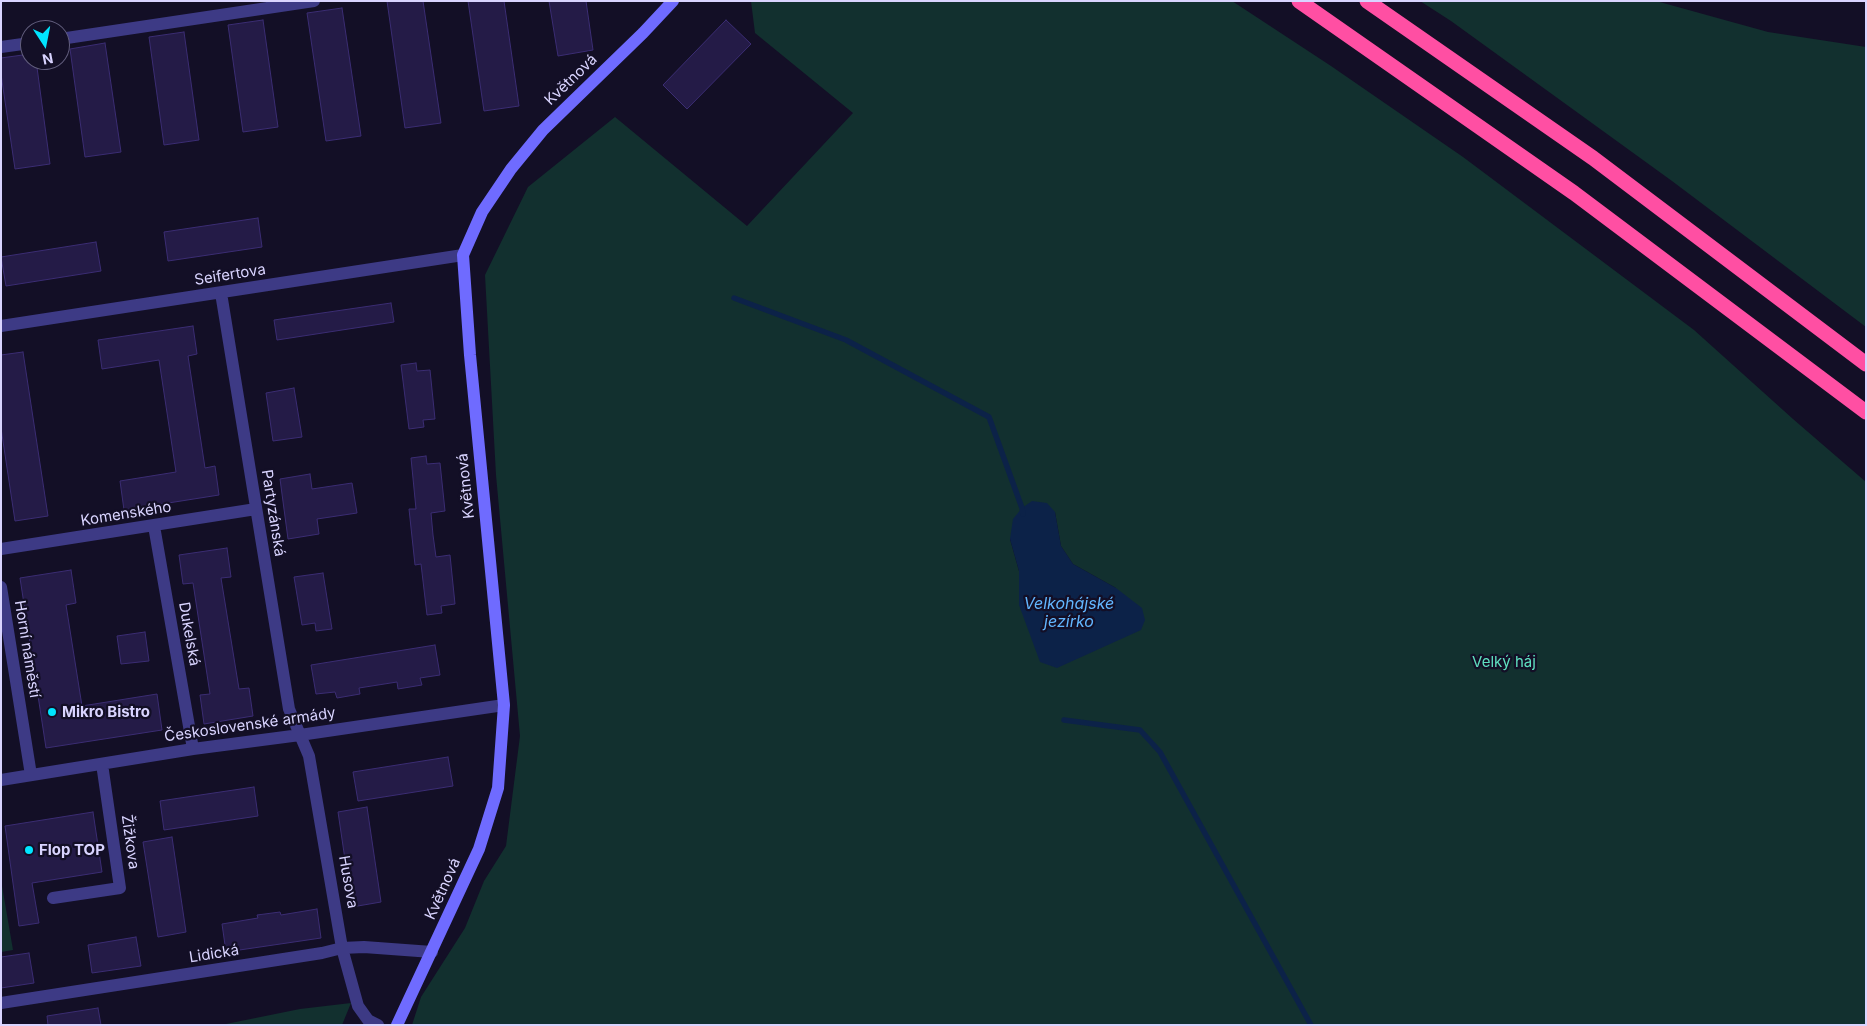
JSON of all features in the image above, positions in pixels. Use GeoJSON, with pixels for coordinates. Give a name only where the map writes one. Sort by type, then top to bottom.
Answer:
{"type":"FeatureCollection","features":[{"type":"Feature","properties":{"kind":"highway"},"geometry":{"type":"LineString","coordinates":[[1299,1],[1574,193],[1866,412]]}},
{"type":"Feature","properties":{"kind":"highway"},"geometry":{"type":"LineString","coordinates":[[1367,1],[1593,158],[1866,364]]}},
{"type":"Feature","properties":{"kind":"street"},"geometry":{"type":"LineString","coordinates":[[70,38],[314,1]]}},
{"type":"Feature","properties":{"kind":"street","name":"Květnová"},"geometry":{"type":"LineString","coordinates":[[397,1025],[479,849],[498,788],[504,706],[470,355],[463,255],[482,212],[510,169],[543,130],[643,33],[673,1]]}},
{"type":"Feature","properties":{"kind":"street"},"geometry":{"type":"LineString","coordinates":[[1,47],[20,44]]}},
{"type":"Feature","properties":{"kind":"street","name":"Seifertova"},"geometry":{"type":"LineString","coordinates":[[1,326],[463,255]]}},
{"type":"Feature","properties":{"kind":"street","name":"Partyzánská"},"geometry":{"type":"LineString","coordinates":[[221,293],[289,709],[300,736]]}},
{"type":"Feature","properties":{"kind":"street","name":"Komenského"},"geometry":{"type":"LineString","coordinates":[[1,549],[256,510]]}},
{"type":"Feature","properties":{"kind":"street","name":"Dukelská"},"geometry":{"type":"LineString","coordinates":[[154,526],[193,749]]}},
{"type":"Feature","properties":{"kind":"street","name":"Horní náměstí"},"geometry":{"type":"LineString","coordinates":[[1,587],[31,775]]}},
{"type":"Feature","properties":{"kind":"street","name":"Československé armády"},"geometry":{"type":"LineString","coordinates":[[1,780],[193,749],[300,736],[504,706]]}},
{"type":"Feature","properties":{"kind":"street","name":"Husova"},"geometry":{"type":"LineString","coordinates":[[300,736],[310,756],[342,948],[358,1006],[368,1020],[378,1025]]}},
{"type":"Feature","properties":{"kind":"street","name":"Žižkova"},"geometry":{"type":"LineString","coordinates":[[53,898],[120,888],[102,764]]}},
{"type":"Feature","properties":{"kind":"street","name":"Lidická"},"geometry":{"type":"LineString","coordinates":[[1,1003],[322,953],[342,948],[364,947],[432,952]]}},
{"type":"Feature","properties":{"kind":"green space","name":"Velký háj"},"geometry":{"type":"Polygon","coordinates":[[[751,1],[1232,1],[1331,66],[1463,157],[1694,330],[1866,482],[1866,1025],[412,1025],[421,997],[465,928],[484,881],[506,846],[520,736],[496,475],[485,275],[528,187],[615,117],[747,226],[853,113],[755,33],[751,1]],[[1055,512],[1010,539],[1019,571],[1019,605],[1116,588],[1073,564],[1061,546],[1055,512]]]}},
{"type":"Feature","properties":{"kind":"green space"},"geometry":{"type":"Polygon","coordinates":[[[1420,1],[1656,1],[1768,32],[1866,47],[1866,327],[1672,181],[1451,21],[1420,1]]]}},
{"type":"Feature","properties":{"kind":"green space"},"geometry":{"type":"Polygon","coordinates":[[[1,880],[13,950],[1,952],[1,880]]]}},
{"type":"Feature","properties":{"kind":"green space"},"geometry":{"type":"Polygon","coordinates":[[[351,1003],[342,1025],[221,1025],[300,1009],[351,1003]]]}},
{"type":"Feature","properties":{"kind":"water","name":"Velkohájské jezírko"},"geometry":{"type":"Polygon","coordinates":[[[1032,501],[1047,503],[1055,512],[1061,546],[1073,564],[1116,588],[1142,608],[1145,620],[1141,630],[1057,668],[1040,662],[1019,605],[1019,571],[1010,539],[1013,519],[1022,508],[1032,501]]]}},
{"type":"Feature","properties":{"kind":"building"},"geometry":{"type":"Polygon","coordinates":[[[387,1],[423,1],[441,123],[405,128],[387,1]]]}},
{"type":"Feature","properties":{"kind":"building"},"geometry":{"type":"Polygon","coordinates":[[[468,1],[504,1],[519,106],[484,111],[468,1]]]}},
{"type":"Feature","properties":{"kind":"building"},"geometry":{"type":"Polygon","coordinates":[[[549,1],[586,1],[593,50],[558,56],[549,1]]]}},
{"type":"Feature","properties":{"kind":"building"},"geometry":{"type":"Polygon","coordinates":[[[342,8],[361,136],[326,141],[307,13],[342,8]]]}},
{"type":"Feature","properties":{"kind":"building"},"geometry":{"type":"Polygon","coordinates":[[[263,20],[278,127],[243,132],[228,25],[263,20]]]}},
{"type":"Feature","properties":{"kind":"building"},"geometry":{"type":"Polygon","coordinates":[[[726,20],[751,44],[687,109],[663,85],[726,20]]]}},
{"type":"Feature","properties":{"kind":"building"},"geometry":{"type":"Polygon","coordinates":[[[184,32],[199,140],[164,145],[149,37],[184,32]]]}},
{"type":"Feature","properties":{"kind":"building"},"geometry":{"type":"Polygon","coordinates":[[[105,43],[121,152],[85,157],[70,49],[105,43]]]}},
{"type":"Feature","properties":{"kind":"building"},"geometry":{"type":"Polygon","coordinates":[[[20,55],[20,70],[37,70],[50,164],[15,169],[1,74],[1,58],[20,55]]]}},
{"type":"Feature","properties":{"kind":"building"},"geometry":{"type":"Polygon","coordinates":[[[258,218],[262,247],[168,261],[164,232],[258,218]]]}},
{"type":"Feature","properties":{"kind":"building"},"geometry":{"type":"Polygon","coordinates":[[[96,242],[101,271],[6,286],[1,257],[96,242]]]}},
{"type":"Feature","properties":{"kind":"building"},"geometry":{"type":"Polygon","coordinates":[[[391,303],[394,322],[277,340],[274,320],[391,303]]]}},
{"type":"Feature","properties":{"kind":"building"},"geometry":{"type":"Polygon","coordinates":[[[193,326],[197,354],[188,356],[205,468],[215,466],[219,495],[124,510],[120,481],[176,472],[159,360],[102,369],[98,340],[193,326]]]}},
{"type":"Feature","properties":{"kind":"building"},"geometry":{"type":"Polygon","coordinates":[[[23,352],[48,516],[15,521],[1,428],[1,355],[23,352]]]}},
{"type":"Feature","properties":{"kind":"building"},"geometry":{"type":"Polygon","coordinates":[[[416,363],[417,371],[430,370],[435,419],[423,420],[424,427],[409,429],[401,365],[416,363]]]}},
{"type":"Feature","properties":{"kind":"building"},"geometry":{"type":"Polygon","coordinates":[[[294,388],[302,437],[273,441],[266,393],[294,388]]]}},
{"type":"Feature","properties":{"kind":"building"},"geometry":{"type":"Polygon","coordinates":[[[426,456],[427,464],[440,463],[445,511],[431,513],[433,535],[436,557],[450,555],[455,604],[441,606],[442,613],[427,615],[421,564],[415,565],[409,509],[416,509],[411,458],[426,456]]]}},
{"type":"Feature","properties":{"kind":"building"},"geometry":{"type":"Polygon","coordinates":[[[310,474],[312,489],[352,483],[357,513],[317,519],[319,534],[288,539],[280,479],[310,474]]]}},
{"type":"Feature","properties":{"kind":"building"},"geometry":{"type":"Polygon","coordinates":[[[227,548],[231,577],[221,578],[239,689],[249,688],[253,716],[204,724],[200,695],[210,694],[193,583],[183,584],[179,555],[227,548]]]}},
{"type":"Feature","properties":{"kind":"building"},"geometry":{"type":"Polygon","coordinates":[[[71,570],[76,603],[66,605],[82,706],[157,694],[162,730],[46,748],[20,578],[71,570]]]}},
{"type":"Feature","properties":{"kind":"building"},"geometry":{"type":"Polygon","coordinates":[[[323,573],[332,629],[316,631],[315,623],[302,625],[294,577],[323,573]]]}},
{"type":"Feature","properties":{"kind":"building"},"geometry":{"type":"Polygon","coordinates":[[[145,632],[149,661],[121,664],[117,636],[145,632]]]}},
{"type":"Feature","properties":{"kind":"building"},"geometry":{"type":"Polygon","coordinates":[[[435,645],[440,675],[420,678],[422,685],[398,689],[397,682],[359,688],[360,694],[337,698],[335,692],[316,694],[311,665],[435,645]]]}},
{"type":"Feature","properties":{"kind":"building"},"geometry":{"type":"Polygon","coordinates":[[[448,757],[453,786],[358,801],[353,772],[448,757]]]}},
{"type":"Feature","properties":{"kind":"building"},"geometry":{"type":"Polygon","coordinates":[[[254,787],[258,816],[164,830],[160,801],[254,787]]]}},
{"type":"Feature","properties":{"kind":"building"},"geometry":{"type":"Polygon","coordinates":[[[367,807],[381,902],[352,907],[338,812],[367,807]]]}},
{"type":"Feature","properties":{"kind":"building"},"geometry":{"type":"Polygon","coordinates":[[[93,812],[102,872],[32,883],[39,923],[19,926],[5,826],[93,812]]]}},
{"type":"Feature","properties":{"kind":"building"},"geometry":{"type":"Polygon","coordinates":[[[172,837],[186,932],[158,937],[143,842],[172,837]]]}},
{"type":"Feature","properties":{"kind":"building"},"geometry":{"type":"Polygon","coordinates":[[[317,909],[321,938],[226,952],[222,924],[258,918],[257,915],[280,912],[281,915],[317,909]]]}},
{"type":"Feature","properties":{"kind":"building"},"geometry":{"type":"Polygon","coordinates":[[[136,937],[141,966],[92,973],[88,945],[136,937]]]}},
{"type":"Feature","properties":{"kind":"building"},"geometry":{"type":"Polygon","coordinates":[[[29,953],[34,983],[1,988],[1,957],[29,953]]]}},
{"type":"Feature","properties":{"kind":"building"},"geometry":{"type":"Polygon","coordinates":[[[98,1008],[101,1025],[48,1025],[47,1016],[98,1008]]]}},
{"type":"Feature","properties":{"kind":"waterway"},"geometry":{"type":"LineString","coordinates":[[734,298],[846,340],[989,417],[1023,514]]}},
{"type":"Feature","properties":{"kind":"waterway"},"geometry":{"type":"LineString","coordinates":[[1064,720],[1140,730],[1160,752],[1311,1025]]}},
{"type":"Feature","properties":{"kind":"place","name":"Mikro Bistro"},"geometry":{"type":"Point","coordinates":[52,712]}},
{"type":"Feature","properties":{"kind":"place","name":"Flop TOP"},"geometry":{"type":"Point","coordinates":[29,850]}}]}
